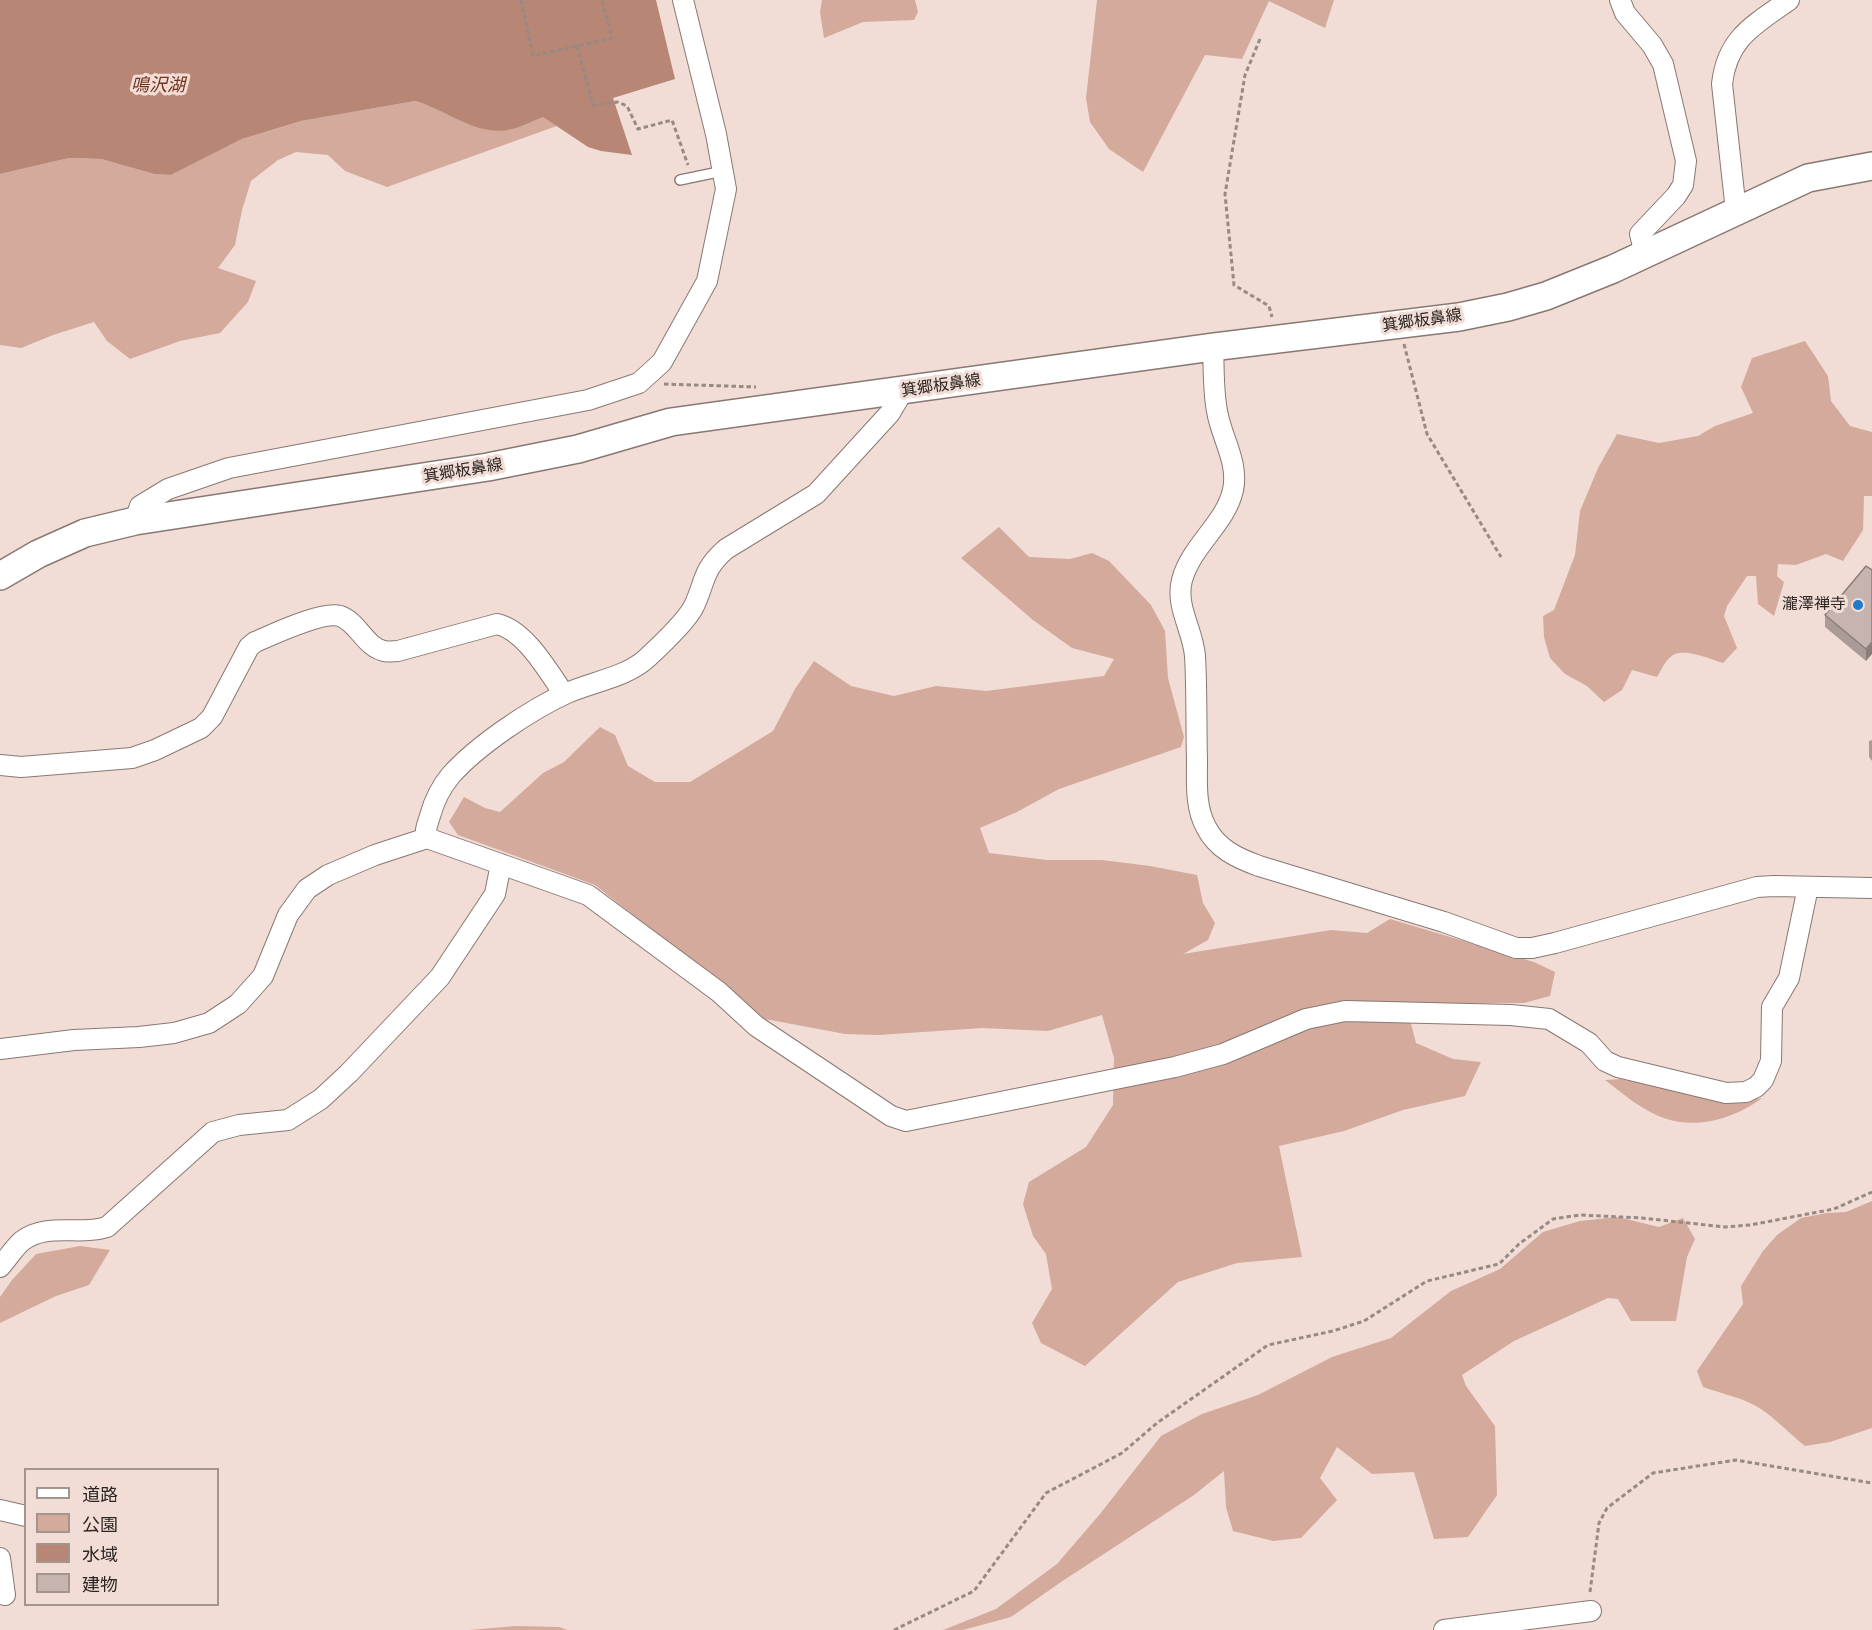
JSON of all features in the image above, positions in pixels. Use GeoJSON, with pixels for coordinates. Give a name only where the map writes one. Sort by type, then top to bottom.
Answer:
{"type":"FeatureCollection","features":[{"type":"Feature","properties":{"kind":"main road","name":"箕郷板鼻線"},"geometry":{"type":"LineString","coordinates":[[0,576],[38,554],[85,533],[135,521],[488,467],[578,449],[671,422],[1213,347],[1459,317],[1508,307],[1572,286],[1809,178],[1872,166]]}},
{"type":"Feature","properties":{"kind":"street"},"geometry":{"type":"LineString","coordinates":[[135,521],[140,506],[168,489],[229,468],[588,400],[629,388],[645,379],[663,363],[707,281],[726,189],[683,0]]}},
{"type":"Feature","properties":{"kind":"street"},"geometry":{"type":"LineString","coordinates":[[1620,0],[1625,13],[1652,45],[1663,64],[1686,161],[1683,185],[1640,234],[1645,254]]}},
{"type":"Feature","properties":{"kind":"street"},"geometry":{"type":"LineString","coordinates":[[1736,211],[1722,84],[1724,69],[1727,57],[1746,31],[1788,0]]}},
{"type":"Feature","properties":{"kind":"street"},"geometry":{"type":"LineString","coordinates":[[1213,347],[1216,409],[1234,467],[1233,491],[1228,504],[1191,556],[1181,584],[1181,595],[1182,608],[1195,653],[1198,802],[1205,826],[1220,845],[1237,858],[1259,866],[1444,922],[1516,948],[1555,944],[1757,887],[1872,888]]}},
{"type":"Feature","properties":{"kind":"street"},"geometry":{"type":"LineString","coordinates":[[427,837],[425,832],[434,802],[451,776],[474,753],[517,722],[564,694],[630,670],[645,660],[687,617],[705,574],[715,559],[726,549],[816,494],[890,413],[903,391]]}},
{"type":"Feature","properties":{"kind":"street"},"geometry":{"type":"LineString","coordinates":[[0,765],[21,767],[132,758],[155,750],[201,728],[212,717],[249,647],[255,642],[325,615],[339,616],[348,620],[371,644],[382,651],[398,651],[496,624],[508,627],[533,651],[564,694]]}},
{"type":"Feature","properties":{"kind":"street"},"geometry":{"type":"LineString","coordinates":[[0,1049],[74,1040],[174,1034],[209,1023],[238,1004],[263,976],[288,915],[308,889],[328,875],[427,837],[588,895],[719,992],[756,1026],[891,1116],[906,1121],[1174,1067],[1223,1054],[1306,1019],[1345,1011],[1510,1015],[1549,1019],[1589,1043],[1605,1061],[1618,1067],[1726,1094],[1746,1092],[1756,1087],[1763,1080],[1771,1061],[1772,1007],[1789,978],[1808,887]]}},
{"type":"Feature","properties":{"kind":"street"},"geometry":{"type":"LineString","coordinates":[[0,1267],[22,1241],[45,1231],[97,1230],[107,1227],[213,1132],[238,1125],[288,1120],[321,1099],[349,1073],[440,977],[495,894],[501,864]]}},
{"type":"Feature","properties":{"kind":"street"},"geometry":{"type":"LineString","coordinates":[[0,1510],[24,1516]]}},
{"type":"Feature","properties":{"kind":"street"},"geometry":{"type":"LineString","coordinates":[[0,1558],[5,1594]]}},
{"type":"Feature","properties":{"kind":"street"},"geometry":{"type":"LineString","coordinates":[[1444,1630],[1591,1611]]}},
{"type":"Feature","properties":{"kind":"lane"},"geometry":{"type":"LineString","coordinates":[[680,180],[723,171]]}},
{"type":"Feature","properties":{"kind":"path"},"geometry":{"type":"LineString","coordinates":[[521,0],[534,57],[612,38],[602,0]]}},
{"type":"Feature","properties":{"kind":"path"},"geometry":{"type":"LineString","coordinates":[[1260,39],[1245,75],[1225,194],[1234,285],[1269,306],[1278,339]]}},
{"type":"Feature","properties":{"kind":"path"},"geometry":{"type":"LineString","coordinates":[[577,46],[592,105],[618,102],[627,106],[638,129],[672,120],[692,178]]}},
{"type":"Feature","properties":{"kind":"path"},"geometry":{"type":"LineString","coordinates":[[1399,324],[1427,434],[1501,556]]}},
{"type":"Feature","properties":{"kind":"path"},"geometry":{"type":"LineString","coordinates":[[645,379],[663,384],[758,387]]}},
{"type":"Feature","properties":{"kind":"path"},"geometry":{"type":"LineString","coordinates":[[894,1630],[974,1591],[1046,1493],[1122,1453],[1157,1423],[1268,1345],[1333,1331],[1364,1321],[1427,1281],[1499,1264],[1519,1244],[1553,1220],[1580,1215],[1642,1218],[1725,1227],[1742,1226],[1834,1209],[1872,1192]]}},
{"type":"Feature","properties":{"kind":"path"},"geometry":{"type":"LineString","coordinates":[[1591,1611],[1590,1586],[1599,1523],[1607,1508],[1653,1473],[1736,1460],[1872,1483]]}},
{"type":"Feature","properties":{"kind":"green space"},"geometry":{"type":"Polygon","coordinates":[[[822,0],[915,0],[918,12],[914,20],[863,22],[824,38],[820,12],[822,0]]]}},
{"type":"Feature","properties":{"kind":"green space"},"geometry":{"type":"Polygon","coordinates":[[[1097,0],[1334,0],[1325,28],[1269,1],[1242,59],[1205,55],[1143,172],[1109,149],[1090,122],[1086,98],[1097,0]]]}},
{"type":"Feature","properties":{"kind":"green space"},"geometry":{"type":"Polygon","coordinates":[[[415,101],[509,130],[543,117],[565,123],[387,187],[345,171],[328,155],[296,152],[278,160],[251,181],[235,245],[218,268],[256,281],[248,302],[220,333],[180,341],[130,359],[107,341],[94,322],[21,348],[0,345],[0,174],[69,158],[101,159],[154,174],[171,175],[242,139],[301,121],[415,101]]]}},
{"type":"Feature","properties":{"kind":"green space"},"geometry":{"type":"Polygon","coordinates":[[[1805,341],[1828,376],[1831,401],[1850,426],[1872,432],[1872,496],[1864,496],[1863,530],[1843,561],[1826,554],[1796,565],[1778,564],[1777,576],[1784,582],[1774,616],[1758,604],[1756,576],[1747,576],[1727,606],[1724,616],[1737,648],[1723,663],[1693,654],[1675,654],[1667,661],[1657,677],[1632,670],[1622,690],[1604,702],[1587,686],[1565,674],[1550,658],[1544,637],[1543,616],[1554,610],[1575,555],[1580,511],[1598,468],[1617,434],[1659,443],[1698,436],[1715,426],[1753,413],[1741,387],[1752,358],[1805,341]]]}},
{"type":"Feature","properties":{"kind":"green space"},"geometry":{"type":"Polygon","coordinates":[[[999,527],[1029,557],[1070,559],[1092,553],[1109,561],[1151,605],[1165,631],[1168,678],[1184,737],[1181,747],[1059,789],[1017,812],[980,828],[989,853],[1047,860],[1102,860],[1197,875],[1203,903],[1215,923],[1208,940],[1183,954],[1331,930],[1367,933],[1390,919],[1534,962],[1555,972],[1550,996],[1524,1003],[1406,1004],[1416,1043],[1453,1059],[1481,1062],[1465,1096],[1403,1110],[1344,1131],[1279,1146],[1302,1257],[1237,1263],[1178,1282],[1085,1366],[1041,1343],[1032,1323],[1052,1289],[1046,1254],[1033,1236],[1023,1204],[1029,1182],[1086,1147],[1113,1105],[1114,1058],[1102,1015],[1048,1031],[982,1028],[879,1035],[845,1034],[765,1019],[595,885],[458,835],[449,822],[464,797],[485,808],[500,812],[543,773],[564,762],[600,727],[615,735],[628,766],[655,782],[690,782],[773,731],[795,689],[814,661],[851,686],[894,696],[936,686],[986,691],[1104,676],[1114,659],[1072,648],[1033,620],[961,558],[999,527]]]}},
{"type":"Feature","properties":{"kind":"green space"},"geometry":{"type":"Polygon","coordinates":[[[1621,1079],[1727,1102],[1762,1098],[1728,1116],[1690,1123],[1664,1118],[1648,1111],[1605,1080],[1621,1079]]]}},
{"type":"Feature","properties":{"kind":"green space"},"geometry":{"type":"Polygon","coordinates":[[[1872,1201],[1872,1428],[1830,1442],[1805,1446],[1755,1405],[1703,1387],[1697,1371],[1743,1304],[1741,1286],[1763,1251],[1777,1235],[1801,1218],[1846,1212],[1872,1201]]]}},
{"type":"Feature","properties":{"kind":"green space"},"geometry":{"type":"Polygon","coordinates":[[[1618,1217],[1659,1227],[1683,1218],[1695,1239],[1687,1257],[1676,1321],[1631,1321],[1618,1299],[1608,1298],[1514,1341],[1462,1375],[1466,1386],[1495,1426],[1497,1495],[1468,1537],[1434,1539],[1414,1472],[1372,1474],[1337,1447],[1320,1478],[1337,1500],[1301,1538],[1273,1541],[1233,1531],[1226,1507],[1224,1471],[1194,1495],[1011,1617],[963,1630],[943,1630],[996,1609],[1057,1564],[1100,1514],[1161,1436],[1202,1414],[1258,1395],[1332,1357],[1391,1338],[1451,1291],[1500,1269],[1543,1232],[1580,1221],[1618,1217]]]}},
{"type":"Feature","properties":{"kind":"green space"},"geometry":{"type":"Polygon","coordinates":[[[80,1246],[110,1250],[89,1285],[56,1296],[0,1323],[0,1297],[36,1254],[80,1246]]]}},
{"type":"Feature","properties":{"kind":"green space"},"geometry":{"type":"Polygon","coordinates":[[[516,1626],[559,1627],[568,1630],[469,1630],[516,1626]]]}},
{"type":"Feature","properties":{"kind":"water","name":"鳴沢湖"},"geometry":{"type":"Polygon","coordinates":[[[0,0],[656,0],[675,79],[613,98],[632,155],[588,147],[543,117],[512,129],[496,131],[472,126],[415,101],[301,121],[242,139],[171,175],[154,174],[101,159],[69,158],[0,174],[0,0]]]}},
{"type":"Feature","properties":{"kind":"building","name":"瀧澤禅寺"},"geometry":{"type":"Polygon","coordinates":[[[1866,566],[1872,570],[1872,642],[1866,649],[1825,615],[1866,566]]]}},
{"type":"Feature","properties":{"kind":"place","name":"瀧澤禅寺"},"geometry":{"type":"Point","coordinates":[1858,605]}}]}
